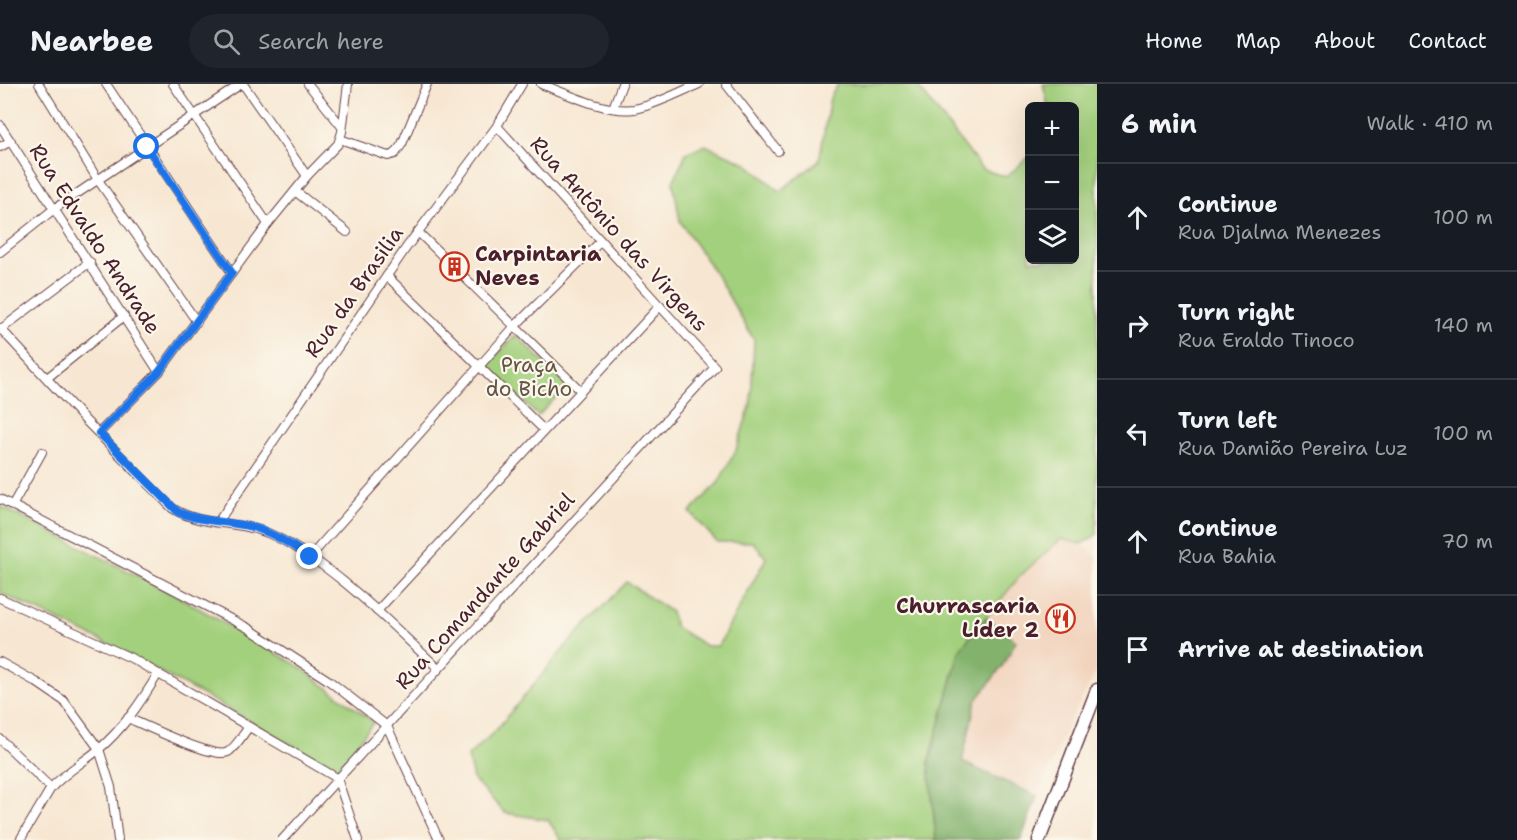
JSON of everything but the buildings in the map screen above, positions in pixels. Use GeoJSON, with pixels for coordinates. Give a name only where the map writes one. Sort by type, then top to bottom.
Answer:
{"type":"FeatureCollection","features":[{"type":"Feature","properties":{"kind":"main road"},"geometry":{"type":"LineString","coordinates":[[1039,840],[1097,690]]}},
{"type":"Feature","properties":{"kind":"street"},"geometry":{"type":"LineString","coordinates":[[39,84],[98,180],[197,322]]}},
{"type":"Feature","properties":{"kind":"street"},"geometry":{"type":"LineString","coordinates":[[106,84],[232,273]]}},
{"type":"Feature","properties":{"kind":"street"},"geometry":{"type":"LineString","coordinates":[[173,84],[268,224]]}},
{"type":"Feature","properties":{"kind":"street"},"geometry":{"type":"LineString","coordinates":[[0,252],[54,209],[242,84],[308,176]]}},
{"type":"Feature","properties":{"kind":"street"},"geometry":{"type":"LineString","coordinates":[[308,84],[342,127]]}},
{"type":"Feature","properties":{"kind":"street"},"geometry":{"type":"LineString","coordinates":[[99,433],[159,372],[268,224],[333,149],[340,139],[348,84]]}},
{"type":"Feature","properties":{"kind":"street"},"geometry":{"type":"LineString","coordinates":[[340,139],[390,156],[398,150],[427,84]]}},
{"type":"Feature","properties":{"kind":"street","name":"Rua da Brasilia"},"geometry":{"type":"LineString","coordinates":[[218,522],[418,232],[497,126],[522,84]]}},
{"type":"Feature","properties":{"kind":"street"},"geometry":{"type":"LineString","coordinates":[[541,84],[613,108],[627,110],[643,107],[699,84]]}},
{"type":"Feature","properties":{"kind":"street"},"geometry":{"type":"LineString","coordinates":[[613,108],[622,84]]}},
{"type":"Feature","properties":{"kind":"street"},"geometry":{"type":"LineString","coordinates":[[726,84],[778,151]]}},
{"type":"Feature","properties":{"kind":"street","name":"Rua Edvaldo Andrade"},"geometry":{"type":"LineString","coordinates":[[0,125],[159,372]]}},
{"type":"Feature","properties":{"kind":"street","name":"Rua Antônio das Virgens"},"geometry":{"type":"LineString","coordinates":[[497,126],[715,367]]}},
{"type":"Feature","properties":{"kind":"street"},"geometry":{"type":"LineString","coordinates":[[0,147],[11,141]]}},
{"type":"Feature","properties":{"kind":"street"},"geometry":{"type":"LineString","coordinates":[[295,191],[347,232]]}},
{"type":"Feature","properties":{"kind":"street"},"geometry":{"type":"LineString","coordinates":[[418,232],[581,390]]}},
{"type":"Feature","properties":{"kind":"street"},"geometry":{"type":"LineString","coordinates":[[310,557],[515,326],[601,241]]}},
{"type":"Feature","properties":{"kind":"street"},"geometry":{"type":"LineString","coordinates":[[90,262],[0,329],[172,508],[190,516],[252,527],[266,532],[310,557],[376,611],[438,668]]}},
{"type":"Feature","properties":{"kind":"street"},"geometry":{"type":"LineString","coordinates":[[387,276],[544,430]]}},
{"type":"Feature","properties":{"kind":"street"},"geometry":{"type":"LineString","coordinates":[[376,611],[660,306]]}},
{"type":"Feature","properties":{"kind":"street"},"geometry":{"type":"LineString","coordinates":[[48,378],[124,316]]}},
{"type":"Feature","properties":{"kind":"street","name":"Rua Comandante Gabriel"},"geometry":{"type":"LineString","coordinates":[[282,840],[715,367]]}},
{"type":"Feature","properties":{"kind":"street"},"geometry":{"type":"LineString","coordinates":[[12,506],[42,452]]}},
{"type":"Feature","properties":{"kind":"street"},"geometry":{"type":"LineString","coordinates":[[0,499],[248,628],[328,680],[387,726],[439,840]]}},
{"type":"Feature","properties":{"kind":"street"},"geometry":{"type":"LineString","coordinates":[[0,598],[131,658],[337,778],[357,840]]}},
{"type":"Feature","properties":{"kind":"street"},"geometry":{"type":"LineString","coordinates":[[0,662],[64,701],[99,749],[111,787],[118,840]]}},
{"type":"Feature","properties":{"kind":"street"},"geometry":{"type":"LineString","coordinates":[[20,840],[51,788],[60,778],[99,749],[128,718],[158,674]]}},
{"type":"Feature","properties":{"kind":"street"},"geometry":{"type":"LineString","coordinates":[[128,718],[196,747],[222,754],[230,751],[249,727]]}},
{"type":"Feature","properties":{"kind":"street"},"geometry":{"type":"LineString","coordinates":[[0,739],[51,788]]}},
{"type":"Feature","properties":{"kind":"shaded area"},"geometry":{"type":"Polygon","coordinates":[[[1061,538],[1082,544],[1097,557],[1097,671],[1073,715],[1037,796],[962,762],[976,701],[1003,665],[1016,641],[986,618],[1021,575],[1061,538]]]}},
{"type":"Feature","properties":{"kind":"green space"},"geometry":{"type":"Polygon","coordinates":[[[838,84],[916,84],[982,169],[1006,177],[1025,160],[1025,264],[1079,264],[1079,102],[1047,102],[1043,84],[1097,84],[1097,534],[1082,544],[1061,539],[1021,575],[960,649],[929,763],[936,840],[561,840],[548,820],[505,813],[473,779],[468,756],[496,730],[566,646],[627,582],[671,612],[675,627],[706,646],[718,646],[766,558],[753,542],[717,542],[690,512],[718,483],[736,450],[751,403],[754,340],[717,276],[680,221],[673,182],[686,153],[705,145],[746,163],[780,191],[819,161],[830,98],[838,84]]]}},
{"type":"Feature","properties":{"kind":"green space","name":"Praça do Bicho"},"geometry":{"type":"Polygon","coordinates":[[[516,335],[568,385],[538,416],[486,366],[516,335]]]}},
{"type":"Feature","properties":{"kind":"green space"},"geometry":{"type":"Polygon","coordinates":[[[0,506],[181,598],[295,664],[374,722],[339,767],[332,768],[102,641],[0,593],[0,506]]]}},
{"type":"Feature","properties":{"kind":"green space"},"geometry":{"type":"Polygon","coordinates":[[[986,618],[1016,641],[1003,665],[976,701],[962,762],[1037,796],[1021,840],[936,840],[929,763],[960,649],[986,618]]]}},
{"type":"Feature","properties":{"kind":"place","name":"Carpintaria Neves"},"geometry":{"type":"Point","coordinates":[454,266]}},
{"type":"Feature","properties":{"kind":"place","name":"Churrascaria Líder 2"},"geometry":{"type":"Point","coordinates":[1060,618]}},
{"type":"Feature","properties":{"kind":"route"},"geometry":{"type":"LineString","coordinates":[[147,147],[232,273],[147,387],[99,433],[178,512],[218,522],[252,527],[283,540],[310,557]]}}]}
